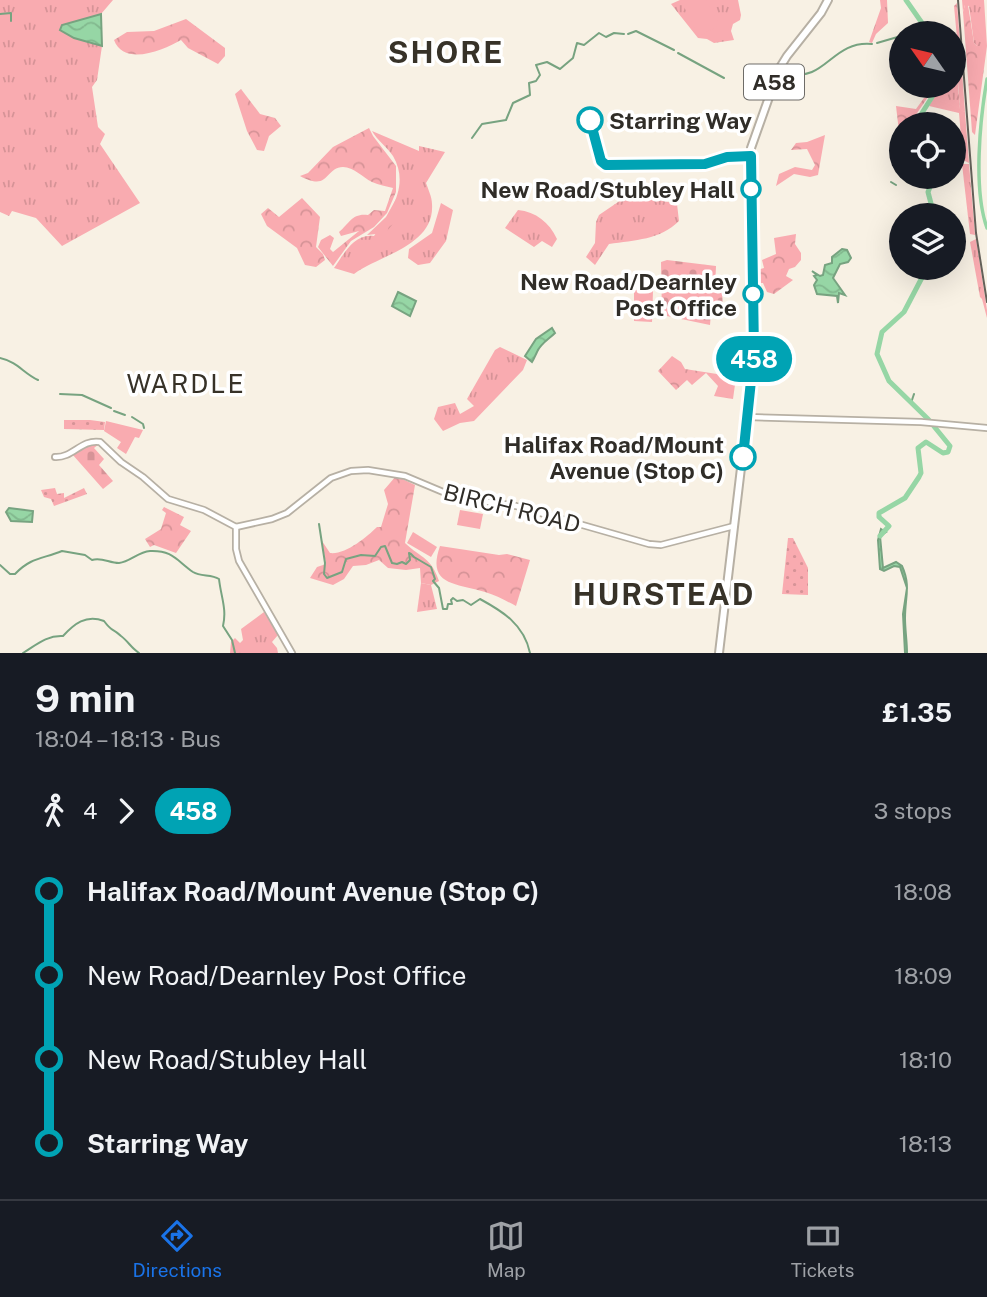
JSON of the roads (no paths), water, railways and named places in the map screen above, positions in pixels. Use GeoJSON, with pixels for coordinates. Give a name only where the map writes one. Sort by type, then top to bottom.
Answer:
{"type":"FeatureCollection","features":[{"type":"Feature","properties":{"kind":"highway","name":"A58"},"geometry":{"type":"LineString","coordinates":[[719,653],[754,352],[751,148],[779,69],[828,0]]}},
{"type":"Feature","properties":{"kind":"street"},"geometry":{"type":"LineString","coordinates":[[748,417],[921,422],[987,428]]}},
{"type":"Feature","properties":{"kind":"street"},"geometry":{"type":"LineString","coordinates":[[55,457],[66,456],[84,443],[100,442],[168,499],[204,510],[236,527],[237,555],[292,653]]}},
{"type":"Feature","properties":{"kind":"street","name":"BIRCH ROAD"},"geometry":{"type":"LineString","coordinates":[[236,527],[287,513],[331,478],[351,471],[368,470],[405,476],[455,497],[516,506],[649,544],[662,545],[721,530],[733,532]]}},
{"type":"Feature","properties":{"kind":"street"},"geometry":{"type":"LineString","coordinates":[[721,530],[733,532]]}},
{"type":"Feature","properties":{"kind":"water"},"geometry":{"type":"Polygon","coordinates":[[[101,14],[102,46],[74,38],[60,30],[62,25],[101,14]]]}},
{"type":"Feature","properties":{"kind":"water"},"geometry":{"type":"Polygon","coordinates":[[[842,249],[847,250],[851,258],[840,264],[833,278],[845,295],[839,293],[838,303],[837,296],[817,294],[814,285],[817,280],[814,276],[817,275],[812,271],[823,275],[825,265],[832,263],[832,257],[842,249]]]}},
{"type":"Feature","properties":{"kind":"water"},"geometry":{"type":"Polygon","coordinates":[[[398,292],[416,301],[410,316],[392,306],[398,292]]]}},
{"type":"Feature","properties":{"kind":"water"},"geometry":{"type":"Polygon","coordinates":[[[552,328],[555,333],[540,346],[532,362],[525,356],[536,339],[552,328]]]}},
{"type":"Feature","properties":{"kind":"water"},"geometry":{"type":"Polygon","coordinates":[[[9,508],[33,511],[32,522],[11,521],[6,512],[9,508]]]}},
{"type":"Feature","properties":{"kind":"water"},"geometry":{"type":"Polygon","coordinates":[[[881,529],[886,532],[880,536],[883,568],[896,562],[902,566],[907,588],[900,567],[894,566],[884,571],[880,569],[878,540],[881,529]]]}},
{"type":"Feature","properties":{"kind":"water"},"geometry":{"type":"Polygon","coordinates":[[[907,589],[907,653],[905,653],[903,614],[907,589]]]}},
{"type":"Feature","properties":{"kind":"waterway"},"geometry":{"type":"LineString","coordinates":[[906,0],[921,21]]}},
{"type":"Feature","properties":{"kind":"waterway"},"geometry":{"type":"LineString","coordinates":[[0,14],[11,13],[11,21]]}},
{"type":"Feature","properties":{"kind":"waterway"},"geometry":{"type":"LineString","coordinates":[[628,34],[636,31],[674,50]]}},
{"type":"Feature","properties":{"kind":"waterway"},"geometry":{"type":"LineString","coordinates":[[472,138],[482,124],[506,120],[513,103],[530,95],[529,83],[536,81],[540,75],[536,65],[547,62],[560,69],[573,58],[577,43],[584,45],[599,33],[606,37],[614,33],[624,34]]}},
{"type":"Feature","properties":{"kind":"waterway"},"geometry":{"type":"LineString","coordinates":[[877,43],[889,40]]}},
{"type":"Feature","properties":{"kind":"waterway"},"geometry":{"type":"LineString","coordinates":[[789,73],[812,72],[847,48],[872,44]]}},
{"type":"Feature","properties":{"kind":"waterway"},"geometry":{"type":"LineString","coordinates":[[678,53],[724,78]]}},
{"type":"Feature","properties":{"kind":"waterway"},"geometry":{"type":"LineString","coordinates":[[987,79],[980,133],[979,174],[987,228]]}},
{"type":"Feature","properties":{"kind":"waterway"},"geometry":{"type":"LineString","coordinates":[[923,112],[931,98]]}},
{"type":"Feature","properties":{"kind":"waterway"},"geometry":{"type":"LineString","coordinates":[[929,189],[931,203]]}},
{"type":"Feature","properties":{"kind":"waterway"},"geometry":{"type":"LineString","coordinates":[[880,536],[889,526],[879,517],[879,513],[905,498],[921,473],[918,448],[926,442],[943,453],[948,452],[950,446],[928,419],[889,381],[877,354],[882,332],[904,312],[921,280]]}},
{"type":"Feature","properties":{"kind":"waterway"},"geometry":{"type":"LineString","coordinates":[[0,358],[38,380]]}},
{"type":"Feature","properties":{"kind":"waterway"},"geometry":{"type":"LineString","coordinates":[[60,394],[82,395],[111,408]]}},
{"type":"Feature","properties":{"kind":"waterway"},"geometry":{"type":"LineString","coordinates":[[911,403],[914,394]]}},
{"type":"Feature","properties":{"kind":"waterway"},"geometry":{"type":"LineString","coordinates":[[114,411],[125,415]]}},
{"type":"Feature","properties":{"kind":"waterway"},"geometry":{"type":"LineString","coordinates":[[132,417],[143,424],[144,428]]}},
{"type":"Feature","properties":{"kind":"waterway"},"geometry":{"type":"LineString","coordinates":[[319,524],[324,574],[327,578],[342,572],[346,559],[361,555],[375,556],[381,547],[385,546],[392,563],[406,564],[410,560],[409,553],[431,567],[443,609],[452,604],[453,598],[471,605],[480,599],[517,626],[530,653]]}},
{"type":"Feature","properties":{"kind":"waterway"},"geometry":{"type":"LineString","coordinates":[[0,565],[10,574],[15,574],[32,561],[62,551],[85,555],[92,560],[119,563],[150,551],[164,552],[193,572],[219,579],[224,608],[223,626],[232,640],[235,653]]}},
{"type":"Feature","properties":{"kind":"waterway"},"geometry":{"type":"LineString","coordinates":[[23,653],[47,639],[63,636],[76,624],[92,619],[104,621],[139,653]]}},
{"type":"Feature","properties":{"kind":"railway"},"geometry":{"type":"LineString","coordinates":[[958,0],[976,233],[987,302]]}},
{"type":"Feature","properties":{"kind":"place","name":"Starring Way"},"geometry":{"type":"Point","coordinates":[590,120]}},
{"type":"Feature","properties":{"kind":"place","name":"New Road/Stubley Hall"},"geometry":{"type":"Point","coordinates":[751,189]}},
{"type":"Feature","properties":{"kind":"place","name":"New Road/Dearnley Post Office"},"geometry":{"type":"Point","coordinates":[753,294]}},
{"type":"Feature","properties":{"kind":"place","name":"Halifax Road/Mount Avenue (Stop C)"},"geometry":{"type":"Point","coordinates":[743,457]}},
{"type":"Feature","properties":{"kind":"district","name":"SHORE"},"geometry":{"type":"Point","coordinates":[446,52]}},
{"type":"Feature","properties":{"kind":"district","name":"WARDLE"},"geometry":{"type":"Point","coordinates":[186,383]}},
{"type":"Feature","properties":{"kind":"district","name":"HURSTEAD"},"geometry":{"type":"Point","coordinates":[664,594]}}]}
